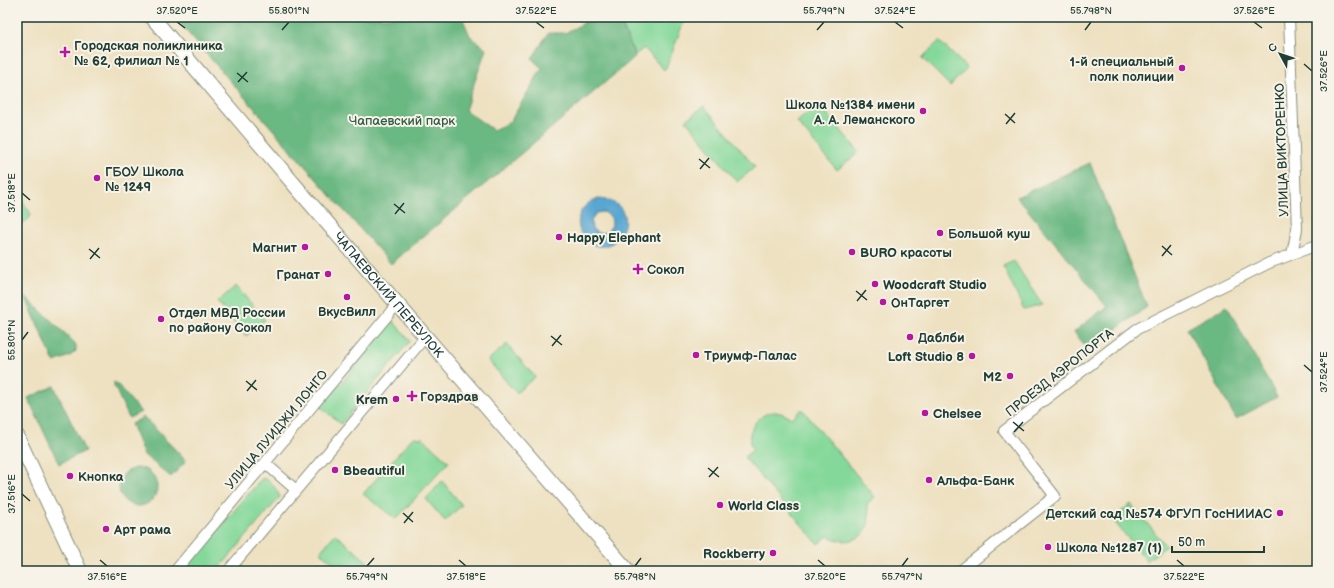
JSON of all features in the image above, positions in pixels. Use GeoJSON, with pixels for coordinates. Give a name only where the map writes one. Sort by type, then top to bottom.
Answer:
{"type":"FeatureCollection","features":[{"type":"Feature","properties":{"kind":"street","name":"ЧАПАЕВСКИЙ ПЕРЕУЛОК"},"geometry":{"type":"LineString","coordinates":[[152,17],[628,571]]}},
{"type":"Feature","properties":{"kind":"street","name":"УЛИЦА ВИКТОРЕНКО"},"geometry":{"type":"LineString","coordinates":[[1289,17],[1297,229],[1292,254]]}},
{"type":"Feature","properties":{"kind":"street"},"geometry":{"type":"LineString","coordinates":[[1292,254],[1317,245]]}},
{"type":"Feature","properties":{"kind":"street","name":"ПРОЕЗД АЭРОПОРТА"},"geometry":{"type":"LineString","coordinates":[[960,571],[1055,496],[1004,431],[1137,330],[1269,263],[1292,254]]}},
{"type":"Feature","properties":{"kind":"street","name":"УЛИЦА ЛУИДЖИ ЛОНГО"},"geometry":{"type":"LineString","coordinates":[[175,571],[398,303]]}},
{"type":"Feature","properties":{"kind":"street"},"geometry":{"type":"LineString","coordinates":[[228,571],[426,336]]}},
{"type":"Feature","properties":{"kind":"street"},"geometry":{"type":"LineString","coordinates":[[17,436],[80,571]]}},
{"type":"Feature","properties":{"kind":"street"},"geometry":{"type":"LineString","coordinates":[[265,463],[296,490]]}},
{"type":"Feature","properties":{"kind":"green space","name":"Чапаевский парк"},"geometry":{"type":"Polygon","coordinates":[[[174,17],[462,17],[470,36],[486,49],[465,110],[493,130],[510,122],[542,68],[532,59],[548,33],[565,33],[584,23],[586,17],[618,17],[635,57],[391,264],[174,17]]]}},
{"type":"Feature","properties":{"kind":"green space"},"geometry":{"type":"Polygon","coordinates":[[[619,17],[685,18],[667,66],[664,70],[644,48],[635,55],[619,17]]]}},
{"type":"Feature","properties":{"kind":"green space"},"geometry":{"type":"Polygon","coordinates":[[[939,41],[967,68],[950,86],[922,58],[939,41]]]}},
{"type":"Feature","properties":{"kind":"green space"},"geometry":{"type":"Polygon","coordinates":[[[819,104],[859,152],[837,170],[797,122],[819,104]]]}},
{"type":"Feature","properties":{"kind":"green space"},"geometry":{"type":"Polygon","coordinates":[[[704,106],[755,167],[737,182],[686,120],[704,106]]]}},
{"type":"Feature","properties":{"kind":"green space"},"geometry":{"type":"Polygon","coordinates":[[[1090,163],[1147,307],[1088,349],[1074,332],[1107,306],[1017,197],[1090,163]]]}},
{"type":"Feature","properties":{"kind":"green space"},"geometry":{"type":"Polygon","coordinates":[[[17,192],[31,214],[29,219],[17,226],[17,192]]]}},
{"type":"Feature","properties":{"kind":"green space"},"geometry":{"type":"Polygon","coordinates":[[[1014,261],[1042,305],[1024,310],[1003,266],[1014,261]]]}},
{"type":"Feature","properties":{"kind":"green space"},"geometry":{"type":"Polygon","coordinates":[[[236,286],[265,320],[246,336],[217,302],[236,286]]]}},
{"type":"Feature","properties":{"kind":"green space"},"geometry":{"type":"Polygon","coordinates":[[[25,296],[73,341],[76,345],[76,351],[70,356],[54,362],[25,296]]]}},
{"type":"Feature","properties":{"kind":"green space"},"geometry":{"type":"Polygon","coordinates":[[[1227,306],[1277,397],[1236,419],[1187,329],[1227,306]]]}},
{"type":"Feature","properties":{"kind":"green space"},"geometry":{"type":"Polygon","coordinates":[[[393,321],[410,341],[341,424],[321,407],[393,321]]]}},
{"type":"Feature","properties":{"kind":"green space"},"geometry":{"type":"Polygon","coordinates":[[[507,344],[535,377],[516,393],[488,360],[507,344]]]}},
{"type":"Feature","properties":{"kind":"green space"},"geometry":{"type":"Polygon","coordinates":[[[114,382],[141,412],[129,418],[114,386],[114,382]]]}},
{"type":"Feature","properties":{"kind":"green space"},"geometry":{"type":"Polygon","coordinates":[[[54,386],[85,451],[59,464],[28,398],[54,386]]]}},
{"type":"Feature","properties":{"kind":"green space"},"geometry":{"type":"Polygon","coordinates":[[[802,409],[875,497],[867,504],[869,514],[868,523],[861,536],[846,541],[828,536],[818,544],[744,457],[753,450],[750,444],[751,432],[753,426],[762,416],[774,412],[781,413],[792,418],[802,409]]]}},
{"type":"Feature","properties":{"kind":"green space"},"geometry":{"type":"Polygon","coordinates":[[[144,417],[186,461],[171,477],[144,455],[131,424],[144,417]]]}},
{"type":"Feature","properties":{"kind":"green space"},"geometry":{"type":"Polygon","coordinates":[[[413,437],[423,438],[449,462],[396,519],[363,494],[413,437]]]}},
{"type":"Feature","properties":{"kind":"green space"},"geometry":{"type":"Polygon","coordinates":[[[134,468],[142,468],[152,473],[156,480],[156,494],[152,501],[142,506],[134,506],[124,501],[122,498],[119,491],[119,483],[124,473],[127,471],[134,468]]]}},
{"type":"Feature","properties":{"kind":"green space"},"geometry":{"type":"Polygon","coordinates":[[[262,478],[271,483],[280,497],[217,571],[183,571],[262,478]]]}},
{"type":"Feature","properties":{"kind":"green space"},"geometry":{"type":"Polygon","coordinates":[[[442,481],[462,505],[445,521],[426,499],[442,481]]]}},
{"type":"Feature","properties":{"kind":"green space"},"geometry":{"type":"Polygon","coordinates":[[[1131,504],[1166,546],[1147,561],[1112,519],[1131,504]]]}},
{"type":"Feature","properties":{"kind":"green space"},"geometry":{"type":"Polygon","coordinates":[[[335,534],[376,569],[374,571],[343,571],[320,552],[335,534]]]}},
{"type":"Feature","properties":{"kind":"water"},"geometry":{"type":"Polygon","coordinates":[[[598,199],[614,203],[622,210],[625,221],[622,231],[616,240],[607,246],[596,246],[584,238],[578,224],[580,215],[585,206],[598,199]],[[604,212],[596,213],[591,220],[592,229],[599,233],[607,232],[612,225],[611,217],[604,212]]]}},
{"type":"Feature","properties":{"kind":"place","name":"Городская поликлиника № 62, филиал № 1"},"geometry":{"type":"Point","coordinates":[65,52]}},
{"type":"Feature","properties":{"kind":"place","name":"1-й специальный полк полиции"},"geometry":{"type":"Point","coordinates":[1182,68]}},
{"type":"Feature","properties":{"kind":"place","name":"Школа №1384 имени А. А. Леманского"},"geometry":{"type":"Point","coordinates":[923,111]}},
{"type":"Feature","properties":{"kind":"place","name":"ГБОУ Школа № 1249"},"geometry":{"type":"Point","coordinates":[97,178]}},
{"type":"Feature","properties":{"kind":"place","name":"Большой куш"},"geometry":{"type":"Point","coordinates":[940,233]}},
{"type":"Feature","properties":{"kind":"place","name":"Happy Elephant"},"geometry":{"type":"Point","coordinates":[559,237]}},
{"type":"Feature","properties":{"kind":"place","name":"Магнит"},"geometry":{"type":"Point","coordinates":[305,247]}},
{"type":"Feature","properties":{"kind":"place","name":"BURO красоты"},"geometry":{"type":"Point","coordinates":[852,252]}},
{"type":"Feature","properties":{"kind":"place","name":"Сокол"},"geometry":{"type":"Point","coordinates":[638,269]}},
{"type":"Feature","properties":{"kind":"place","name":"Гранат"},"geometry":{"type":"Point","coordinates":[328,274]}},
{"type":"Feature","properties":{"kind":"place","name":"Woodcraft Studio"},"geometry":{"type":"Point","coordinates":[875,284]}},
{"type":"Feature","properties":{"kind":"place","name":"ВкусВилл"},"geometry":{"type":"Point","coordinates":[347,297]}},
{"type":"Feature","properties":{"kind":"place","name":"ОнТаргет"},"geometry":{"type":"Point","coordinates":[883,302]}},
{"type":"Feature","properties":{"kind":"place","name":"Отдел МВД России по району Сокол"},"geometry":{"type":"Point","coordinates":[161,319]}},
{"type":"Feature","properties":{"kind":"place","name":"Даблби"},"geometry":{"type":"Point","coordinates":[910,337]}},
{"type":"Feature","properties":{"kind":"place","name":"Триумф-Палас"},"geometry":{"type":"Point","coordinates":[696,355]}},
{"type":"Feature","properties":{"kind":"place","name":"Loft Studio 8"},"geometry":{"type":"Point","coordinates":[972,356]}},
{"type":"Feature","properties":{"kind":"place","name":"M2"},"geometry":{"type":"Point","coordinates":[1010,376]}},
{"type":"Feature","properties":{"kind":"place","name":"Горздрав"},"geometry":{"type":"Point","coordinates":[412,396]}},
{"type":"Feature","properties":{"kind":"place","name":"Krem"},"geometry":{"type":"Point","coordinates":[396,399]}},
{"type":"Feature","properties":{"kind":"place","name":"Chelsee"},"geometry":{"type":"Point","coordinates":[925,413]}},
{"type":"Feature","properties":{"kind":"place","name":"Bbeautiful"},"geometry":{"type":"Point","coordinates":[335,470]}},
{"type":"Feature","properties":{"kind":"place","name":"Кнопка"},"geometry":{"type":"Point","coordinates":[70,476]}},
{"type":"Feature","properties":{"kind":"place","name":"Альфа-Банк"},"geometry":{"type":"Point","coordinates":[929,480]}},
{"type":"Feature","properties":{"kind":"place","name":"World Class"},"geometry":{"type":"Point","coordinates":[720,505]}},
{"type":"Feature","properties":{"kind":"place","name":"Детский сад №574 ФГУП ГосНИИАС"},"geometry":{"type":"Point","coordinates":[1280,513]}},
{"type":"Feature","properties":{"kind":"place","name":"Арт рама"},"geometry":{"type":"Point","coordinates":[106,529]}},
{"type":"Feature","properties":{"kind":"place","name":"Школа №1287 (1)"},"geometry":{"type":"Point","coordinates":[1048,547]}},
{"type":"Feature","properties":{"kind":"place","name":"Rockberry"},"geometry":{"type":"Point","coordinates":[773,553]}}]}
